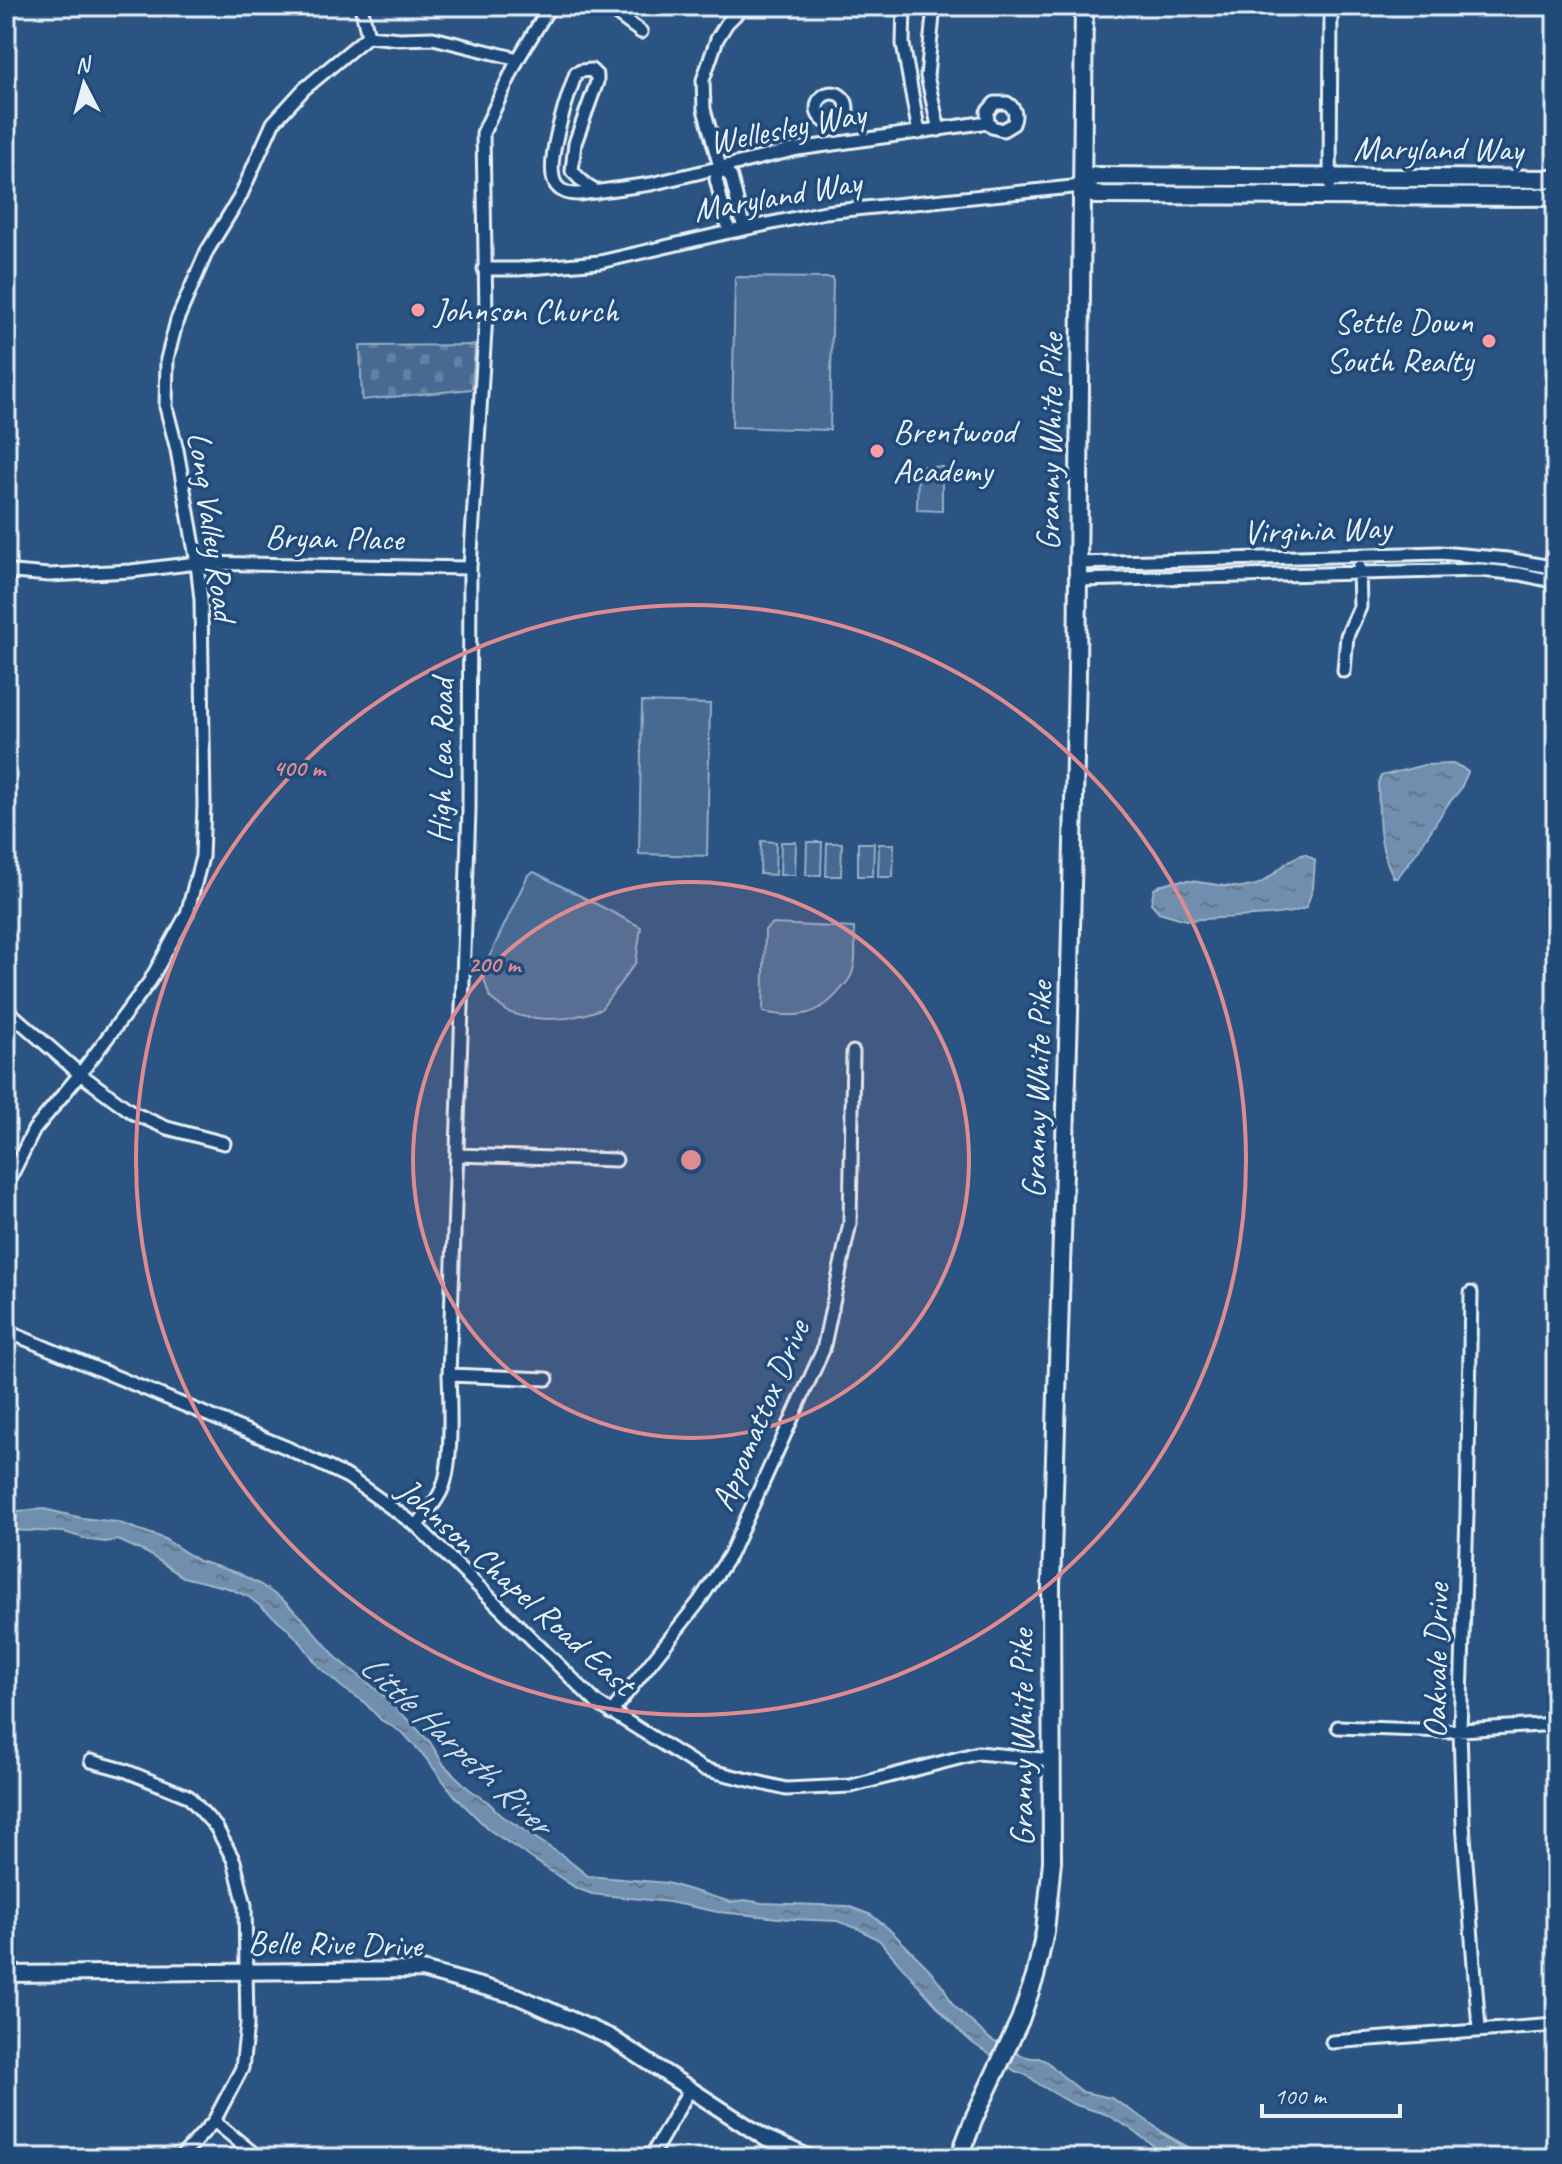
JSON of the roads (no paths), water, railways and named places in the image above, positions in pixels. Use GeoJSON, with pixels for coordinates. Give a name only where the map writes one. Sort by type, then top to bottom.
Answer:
{"type":"FeatureCollection","features":[{"type":"Feature","properties":{"kind":"main road","name":"Granny White Pike"},"geometry":{"type":"LineString","coordinates":[[959,2158],[1020,2020],[1035,1977],[1048,1908],[1052,1861],[1051,1586],[1069,1013],[1078,572],[1084,6]]}},
{"type":"Feature","properties":{"kind":"main road","name":"Maryland Way"},"geometry":{"type":"LineString","coordinates":[[1556,179],[1095,176],[1082,186],[1095,195],[1556,197]]}},
{"type":"Feature","properties":{"kind":"street"},"geometry":{"type":"LineString","coordinates":[[361,6],[368,36],[433,38],[518,59]]}},
{"type":"Feature","properties":{"kind":"street","name":"High Lea Road"},"geometry":{"type":"LineString","coordinates":[[417,1526],[443,1488],[450,1421],[449,1375],[469,810],[470,568],[486,315],[483,133],[518,59],[550,6]]}},
{"type":"Feature","properties":{"kind":"street"},"geometry":{"type":"LineString","coordinates":[[606,6],[641,32]]}},
{"type":"Feature","properties":{"kind":"street"},"geometry":{"type":"LineString","coordinates":[[744,6],[717,39],[703,80],[704,109],[720,167],[731,177],[744,229]]}},
{"type":"Feature","properties":{"kind":"street"},"geometry":{"type":"LineString","coordinates":[[904,6],[903,44],[919,133]]}},
{"type":"Feature","properties":{"kind":"street"},"geometry":{"type":"LineString","coordinates":[[934,6],[927,76],[939,130]]}},
{"type":"Feature","properties":{"kind":"street"},"geometry":{"type":"LineString","coordinates":[[1330,196],[1331,6]]}},
{"type":"Feature","properties":{"kind":"street","name":"Long Valley Road"},"geometry":{"type":"LineString","coordinates":[[6,1186],[34,1130],[150,981],[187,914],[202,857],[201,600],[177,450],[166,407],[167,359],[177,320],[207,251],[240,197],[273,123],[304,89],[368,36]]}},
{"type":"Feature","properties":{"kind":"street","name":"Wellesley Way"},"geometry":{"type":"LineString","coordinates":[[572,171],[575,143],[597,82],[597,76],[591,70],[581,71],[576,73],[561,121],[552,174],[561,190],[571,194],[651,184],[798,149],[988,122]]}},
{"type":"Feature","properties":{"kind":"street"},"geometry":{"type":"LineString","coordinates":[[835,123],[838,143]]}},
{"type":"Feature","properties":{"kind":"street"},"geometry":{"type":"LineString","coordinates":[[554,155],[597,192]]}},
{"type":"Feature","properties":{"kind":"street"},"geometry":{"type":"LineString","coordinates":[[720,167],[716,179],[729,232]]}},
{"type":"Feature","properties":{"kind":"street","name":"Maryland Way"},"geometry":{"type":"LineString","coordinates":[[484,269],[600,262],[825,212],[1082,186]]}},
{"type":"Feature","properties":{"kind":"street"},"geometry":{"type":"LineString","coordinates":[[1551,581],[1556,545]]}},
{"type":"Feature","properties":{"kind":"street","name":"Virginia Way"},"geometry":{"type":"LineString","coordinates":[[1078,572],[1440,553],[1484,556],[1553,568]]}},
{"type":"Feature","properties":{"kind":"street"},"geometry":{"type":"LineString","coordinates":[[1344,671],[1347,636],[1360,607],[1359,556]]}},
{"type":"Feature","properties":{"kind":"street","name":"Bryan Place"},"geometry":{"type":"LineString","coordinates":[[6,570],[49,575],[131,571],[197,563],[470,568]]}},
{"type":"Feature","properties":{"kind":"street","name":"Virginia Way"},"geometry":{"type":"LineString","coordinates":[[1078,572],[1481,570],[1551,581]]}},
{"type":"Feature","properties":{"kind":"street"},"geometry":{"type":"LineString","coordinates":[[6,1009],[80,1074],[133,1113],[167,1128],[224,1143]]}},
{"type":"Feature","properties":{"kind":"street","name":"Appomattox Drive"},"geometry":{"type":"LineString","coordinates":[[611,1713],[698,1603],[730,1555],[823,1350],[850,1223],[853,1052]]}},
{"type":"Feature","properties":{"kind":"street"},"geometry":{"type":"LineString","coordinates":[[457,1155],[616,1160]]}},
{"type":"Feature","properties":{"kind":"street","name":"Oakvale Drive"},"geometry":{"type":"LineString","coordinates":[[1471,1293],[1460,1730],[1463,1823],[1479,2029]]}},
{"type":"Feature","properties":{"kind":"street","name":"Johnson Chapel Road East"},"geometry":{"type":"LineString","coordinates":[[6,1331],[348,1477],[417,1526],[597,1703],[703,1769],[786,1789],[851,1786],[978,1753],[1052,1760]]}},
{"type":"Feature","properties":{"kind":"street"},"geometry":{"type":"LineString","coordinates":[[449,1375],[547,1379]]}},
{"type":"Feature","properties":{"kind":"street"},"geometry":{"type":"LineString","coordinates":[[1338,1727],[1460,1730],[1556,1724]]}},
{"type":"Feature","properties":{"kind":"street"},"geometry":{"type":"LineString","coordinates":[[91,1761],[124,1770],[188,1796],[216,1827],[234,1861],[245,1905],[247,2025],[242,2068],[214,2121],[180,2158]]}},
{"type":"Feature","properties":{"kind":"street","name":"Belle Rive Drive"},"geometry":{"type":"LineString","coordinates":[[6,1974],[422,1970],[517,1996],[606,2034],[765,2138],[810,2158]]}},
{"type":"Feature","properties":{"kind":"street"},"geometry":{"type":"LineString","coordinates":[[1332,2042],[1556,2025]]}},
{"type":"Feature","properties":{"kind":"street"},"geometry":{"type":"LineString","coordinates":[[650,2158],[690,2089]]}},
{"type":"Feature","properties":{"kind":"street"},"geometry":{"type":"LineString","coordinates":[[214,2121],[259,2158]]}},
{"type":"Feature","properties":{"kind":"water"},"geometry":{"type":"Polygon","coordinates":[[[1452,764],[1468,772],[1460,790],[1417,852],[1394,878],[1384,854],[1380,832],[1378,783],[1381,776],[1424,765],[1452,764]]]}},
{"type":"Feature","properties":{"kind":"water"},"geometry":{"type":"Polygon","coordinates":[[[1305,854],[1315,860],[1313,888],[1306,908],[1270,915],[1186,920],[1159,912],[1151,903],[1154,889],[1176,881],[1235,887],[1255,885],[1297,856],[1305,854]]]}},
{"type":"Feature","properties":{"kind":"water"},"geometry":{"type":"Polygon","coordinates":[[[44,1509],[117,1522],[163,1538],[199,1561],[238,1573],[261,1585],[283,1600],[337,1658],[382,1694],[430,1742],[444,1765],[469,1789],[588,1876],[667,1883],[731,1902],[745,1900],[848,1906],[871,1915],[929,1969],[953,2005],[991,2040],[1020,2055],[1048,2062],[1083,2092],[1111,2098],[1182,2146],[1215,2153],[1223,2158],[1176,2158],[1160,2151],[1105,2114],[1073,2104],[1027,2075],[1015,2071],[957,2029],[879,1940],[859,1929],[837,1921],[718,1912],[669,1902],[592,1894],[576,1888],[488,1829],[455,1796],[403,1733],[381,1720],[363,1701],[319,1667],[285,1626],[249,1597],[228,1588],[183,1577],[147,1553],[118,1540],[90,1540],[64,1532],[6,1530],[6,1512],[44,1509]]]}},
{"type":"Feature","properties":{"kind":"waterway","name":"Little Harpeth River"},"geometry":{"type":"LineString","coordinates":[[1162,2133],[1191,2149]]}},
{"type":"Feature","properties":{"kind":"place","name":"Johnson Church"},"geometry":{"type":"Point","coordinates":[418,310]}},
{"type":"Feature","properties":{"kind":"place","name":"Settle Down South Realty"},"geometry":{"type":"Point","coordinates":[1489,341]}},
{"type":"Feature","properties":{"kind":"place","name":"Brentwood Academy"},"geometry":{"type":"Point","coordinates":[877,451]}}]}
